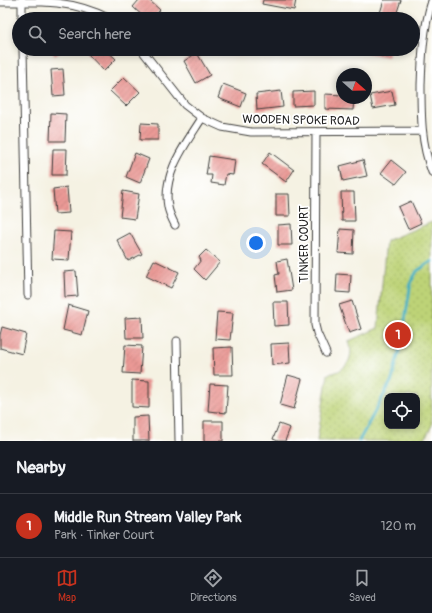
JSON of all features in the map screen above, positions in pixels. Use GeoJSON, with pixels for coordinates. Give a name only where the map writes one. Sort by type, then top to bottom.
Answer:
{"type":"FeatureCollection","features":[{"type":"Feature","properties":{"kind":"street"},"geometry":{"type":"LineString","coordinates":[[22,1],[22,12]]}},
{"type":"Feature","properties":{"kind":"street"},"geometry":{"type":"LineString","coordinates":[[0,2],[52,1],[78,4],[97,12]]}},
{"type":"Feature","properties":{"kind":"street"},"geometry":{"type":"LineString","coordinates":[[432,1],[424,32],[422,52],[422,131],[425,150],[432,172]]}},
{"type":"Feature","properties":{"kind":"street"},"geometry":{"type":"LineString","coordinates":[[23,56],[28,295]]}},
{"type":"Feature","properties":{"kind":"street","name":"WOODEN SPOKE ROAD"},"geometry":{"type":"LineString","coordinates":[[146,56],[180,99],[202,118],[222,127],[241,131],[422,131]]}},
{"type":"Feature","properties":{"kind":"street"},"geometry":{"type":"LineString","coordinates":[[175,225],[168,209],[167,194],[170,179],[180,151],[202,118]]}},
{"type":"Feature","properties":{"kind":"street","name":"TINKER COURT"},"geometry":{"type":"LineString","coordinates":[[316,132],[315,324],[316,334],[326,353]]}},
{"type":"Feature","properties":{"kind":"street"},"geometry":{"type":"LineString","coordinates":[[177,341],[179,441]]}},
{"type":"Feature","properties":{"kind":"green space"},"geometry":{"type":"Polygon","coordinates":[[[432,222],[432,425],[424,441],[317,441],[328,374],[340,370],[348,363],[351,353],[349,341],[378,328],[386,241],[432,222]]]}},
{"type":"Feature","properties":{"kind":"building"},"geometry":{"type":"Polygon","coordinates":[[[139,0],[149,0],[160,10],[158,12],[138,12],[133,7],[139,0]]]}},
{"type":"Feature","properties":{"kind":"building"},"geometry":{"type":"Polygon","coordinates":[[[263,0],[296,0],[294,10],[262,4],[263,0]]]}},
{"type":"Feature","properties":{"kind":"building"},"geometry":{"type":"Polygon","coordinates":[[[384,0],[401,0],[397,12],[380,12],[384,0]]]}},
{"type":"Feature","properties":{"kind":"building"},"geometry":{"type":"Polygon","coordinates":[[[90,56],[113,56],[116,59],[104,71],[90,56]]]}},
{"type":"Feature","properties":{"kind":"building"},"geometry":{"type":"Polygon","coordinates":[[[192,56],[199,56],[210,75],[196,83],[184,61],[192,56]]]}},
{"type":"Feature","properties":{"kind":"building"},"geometry":{"type":"Polygon","coordinates":[[[63,69],[65,95],[53,96],[51,70],[63,69]]]}},
{"type":"Feature","properties":{"kind":"building"},"geometry":{"type":"Polygon","coordinates":[[[124,77],[140,92],[126,106],[110,91],[124,77]]]}},
{"type":"Feature","properties":{"kind":"building"},"geometry":{"type":"Polygon","coordinates":[[[223,84],[246,93],[241,107],[218,98],[223,84]]]}},
{"type":"Feature","properties":{"kind":"building"},"geometry":{"type":"Polygon","coordinates":[[[281,91],[283,107],[257,110],[256,94],[281,91]]]}},
{"type":"Feature","properties":{"kind":"building"},"geometry":{"type":"Polygon","coordinates":[[[314,91],[314,105],[293,106],[293,92],[314,91]]]}},
{"type":"Feature","properties":{"kind":"building"},"geometry":{"type":"Polygon","coordinates":[[[392,91],[395,105],[373,109],[372,95],[392,91]]]}},
{"type":"Feature","properties":{"kind":"building"},"geometry":{"type":"Polygon","coordinates":[[[325,94],[336,95],[336,104],[354,104],[353,110],[325,109],[325,94]]]}},
{"type":"Feature","properties":{"kind":"building"},"geometry":{"type":"Polygon","coordinates":[[[51,113],[66,114],[65,141],[50,141],[51,113]]]}},
{"type":"Feature","properties":{"kind":"building"},"geometry":{"type":"Polygon","coordinates":[[[141,123],[158,124],[158,140],[140,140],[141,123]]]}},
{"type":"Feature","properties":{"kind":"building"},"geometry":{"type":"Polygon","coordinates":[[[53,149],[67,149],[66,175],[52,175],[53,149]]]}},
{"type":"Feature","properties":{"kind":"building"},"geometry":{"type":"Polygon","coordinates":[[[270,152],[294,170],[286,182],[262,164],[270,152]]]}},
{"type":"Feature","properties":{"kind":"building"},"geometry":{"type":"Polygon","coordinates":[[[135,153],[149,159],[140,183],[126,177],[135,153]]]}},
{"type":"Feature","properties":{"kind":"building"},"geometry":{"type":"Polygon","coordinates":[[[209,156],[235,160],[233,175],[226,174],[224,185],[211,183],[212,175],[206,175],[209,156]]]}},
{"type":"Feature","properties":{"kind":"building"},"geometry":{"type":"Polygon","coordinates":[[[363,160],[367,176],[343,181],[340,166],[363,160]]]}},
{"type":"Feature","properties":{"kind":"building"},"geometry":{"type":"Polygon","coordinates":[[[391,160],[406,172],[396,184],[381,173],[391,160]]]}},
{"type":"Feature","properties":{"kind":"building"},"geometry":{"type":"Polygon","coordinates":[[[67,187],[69,213],[55,214],[53,189],[67,187]]]}},
{"type":"Feature","properties":{"kind":"building"},"geometry":{"type":"Polygon","coordinates":[[[123,191],[139,194],[135,219],[120,217],[123,191]]]}},
{"type":"Feature","properties":{"kind":"building"},"geometry":{"type":"Polygon","coordinates":[[[341,192],[354,192],[355,221],[342,221],[341,192]]]}},
{"type":"Feature","properties":{"kind":"building"},"geometry":{"type":"Polygon","coordinates":[[[276,194],[289,194],[290,216],[276,216],[276,194]]]}},
{"type":"Feature","properties":{"kind":"building"},"geometry":{"type":"Polygon","coordinates":[[[411,201],[421,223],[408,229],[398,207],[411,201]]]}},
{"type":"Feature","properties":{"kind":"building"},"geometry":{"type":"Polygon","coordinates":[[[291,224],[292,245],[278,245],[278,225],[291,224]]]}},
{"type":"Feature","properties":{"kind":"building"},"geometry":{"type":"Polygon","coordinates":[[[340,229],[354,230],[353,254],[338,253],[340,229]]]}},
{"type":"Feature","properties":{"kind":"building"},"geometry":{"type":"Polygon","coordinates":[[[54,231],[71,232],[69,260],[52,259],[54,231]]]}},
{"type":"Feature","properties":{"kind":"building"},"geometry":{"type":"Polygon","coordinates":[[[130,233],[142,254],[128,261],[117,240],[130,233]]]}},
{"type":"Feature","properties":{"kind":"building"},"geometry":{"type":"Polygon","coordinates":[[[206,250],[220,262],[205,280],[194,269],[201,260],[199,257],[206,250]]]}},
{"type":"Feature","properties":{"kind":"building"},"geometry":{"type":"Polygon","coordinates":[[[287,259],[292,290],[277,292],[275,275],[279,274],[277,261],[287,259]]]}},
{"type":"Feature","properties":{"kind":"building"},"geometry":{"type":"Polygon","coordinates":[[[154,260],[179,272],[171,288],[146,276],[154,260]]]}},
{"type":"Feature","properties":{"kind":"building"},"geometry":{"type":"Polygon","coordinates":[[[76,271],[78,296],[65,297],[64,272],[76,271]]]}},
{"type":"Feature","properties":{"kind":"building"},"geometry":{"type":"Polygon","coordinates":[[[337,274],[351,275],[350,293],[336,292],[337,274]]]}},
{"type":"Feature","properties":{"kind":"building"},"geometry":{"type":"Polygon","coordinates":[[[352,301],[361,329],[349,333],[339,305],[352,301]]]}},
{"type":"Feature","properties":{"kind":"building"},"geometry":{"type":"Polygon","coordinates":[[[273,302],[288,302],[289,325],[274,326],[273,302]]]}},
{"type":"Feature","properties":{"kind":"building"},"geometry":{"type":"Polygon","coordinates":[[[68,305],[88,311],[82,335],[63,330],[68,305]]]}},
{"type":"Feature","properties":{"kind":"building"},"geometry":{"type":"Polygon","coordinates":[[[217,312],[233,313],[230,340],[215,339],[217,312]]]}},
{"type":"Feature","properties":{"kind":"building"},"geometry":{"type":"Polygon","coordinates":[[[142,317],[143,338],[126,338],[125,318],[142,317]]]}},
{"type":"Feature","properties":{"kind":"building"},"geometry":{"type":"Polygon","coordinates":[[[2,327],[26,334],[22,354],[0,348],[0,335],[2,327]]]}},
{"type":"Feature","properties":{"kind":"building"},"geometry":{"type":"Polygon","coordinates":[[[289,343],[290,363],[272,365],[271,344],[289,343]]]}},
{"type":"Feature","properties":{"kind":"building"},"geometry":{"type":"Polygon","coordinates":[[[125,345],[142,346],[140,374],[123,373],[125,345]]]}},
{"type":"Feature","properties":{"kind":"building"},"geometry":{"type":"Polygon","coordinates":[[[232,347],[233,375],[214,375],[213,348],[232,347]]]}},
{"type":"Feature","properties":{"kind":"building"},"geometry":{"type":"Polygon","coordinates":[[[288,375],[302,379],[294,409],[280,405],[288,375]]]}},
{"type":"Feature","properties":{"kind":"building"},"geometry":{"type":"Polygon","coordinates":[[[132,380],[149,381],[149,408],[132,407],[132,380]]]}},
{"type":"Feature","properties":{"kind":"building"},"geometry":{"type":"Polygon","coordinates":[[[210,384],[228,385],[226,413],[208,411],[210,384]]]}},
{"type":"Feature","properties":{"kind":"building"},"geometry":{"type":"Polygon","coordinates":[[[148,416],[149,441],[133,441],[133,417],[148,416]]]}},
{"type":"Feature","properties":{"kind":"building"},"geometry":{"type":"Polygon","coordinates":[[[204,421],[223,421],[223,441],[204,441],[204,421]]]}},
{"type":"Feature","properties":{"kind":"building"},"geometry":{"type":"Polygon","coordinates":[[[279,424],[290,428],[285,441],[273,439],[279,424]]]}},
{"type":"Feature","properties":{"kind":"waterway"},"geometry":{"type":"LineString","coordinates":[[359,441],[392,380],[402,339],[411,282],[417,271],[432,261]]}},
{"type":"Feature","properties":{"kind":"place","name":"Middle Run Stream Valley Park"},"geometry":{"type":"Point","coordinates":[398,335]}}]}
